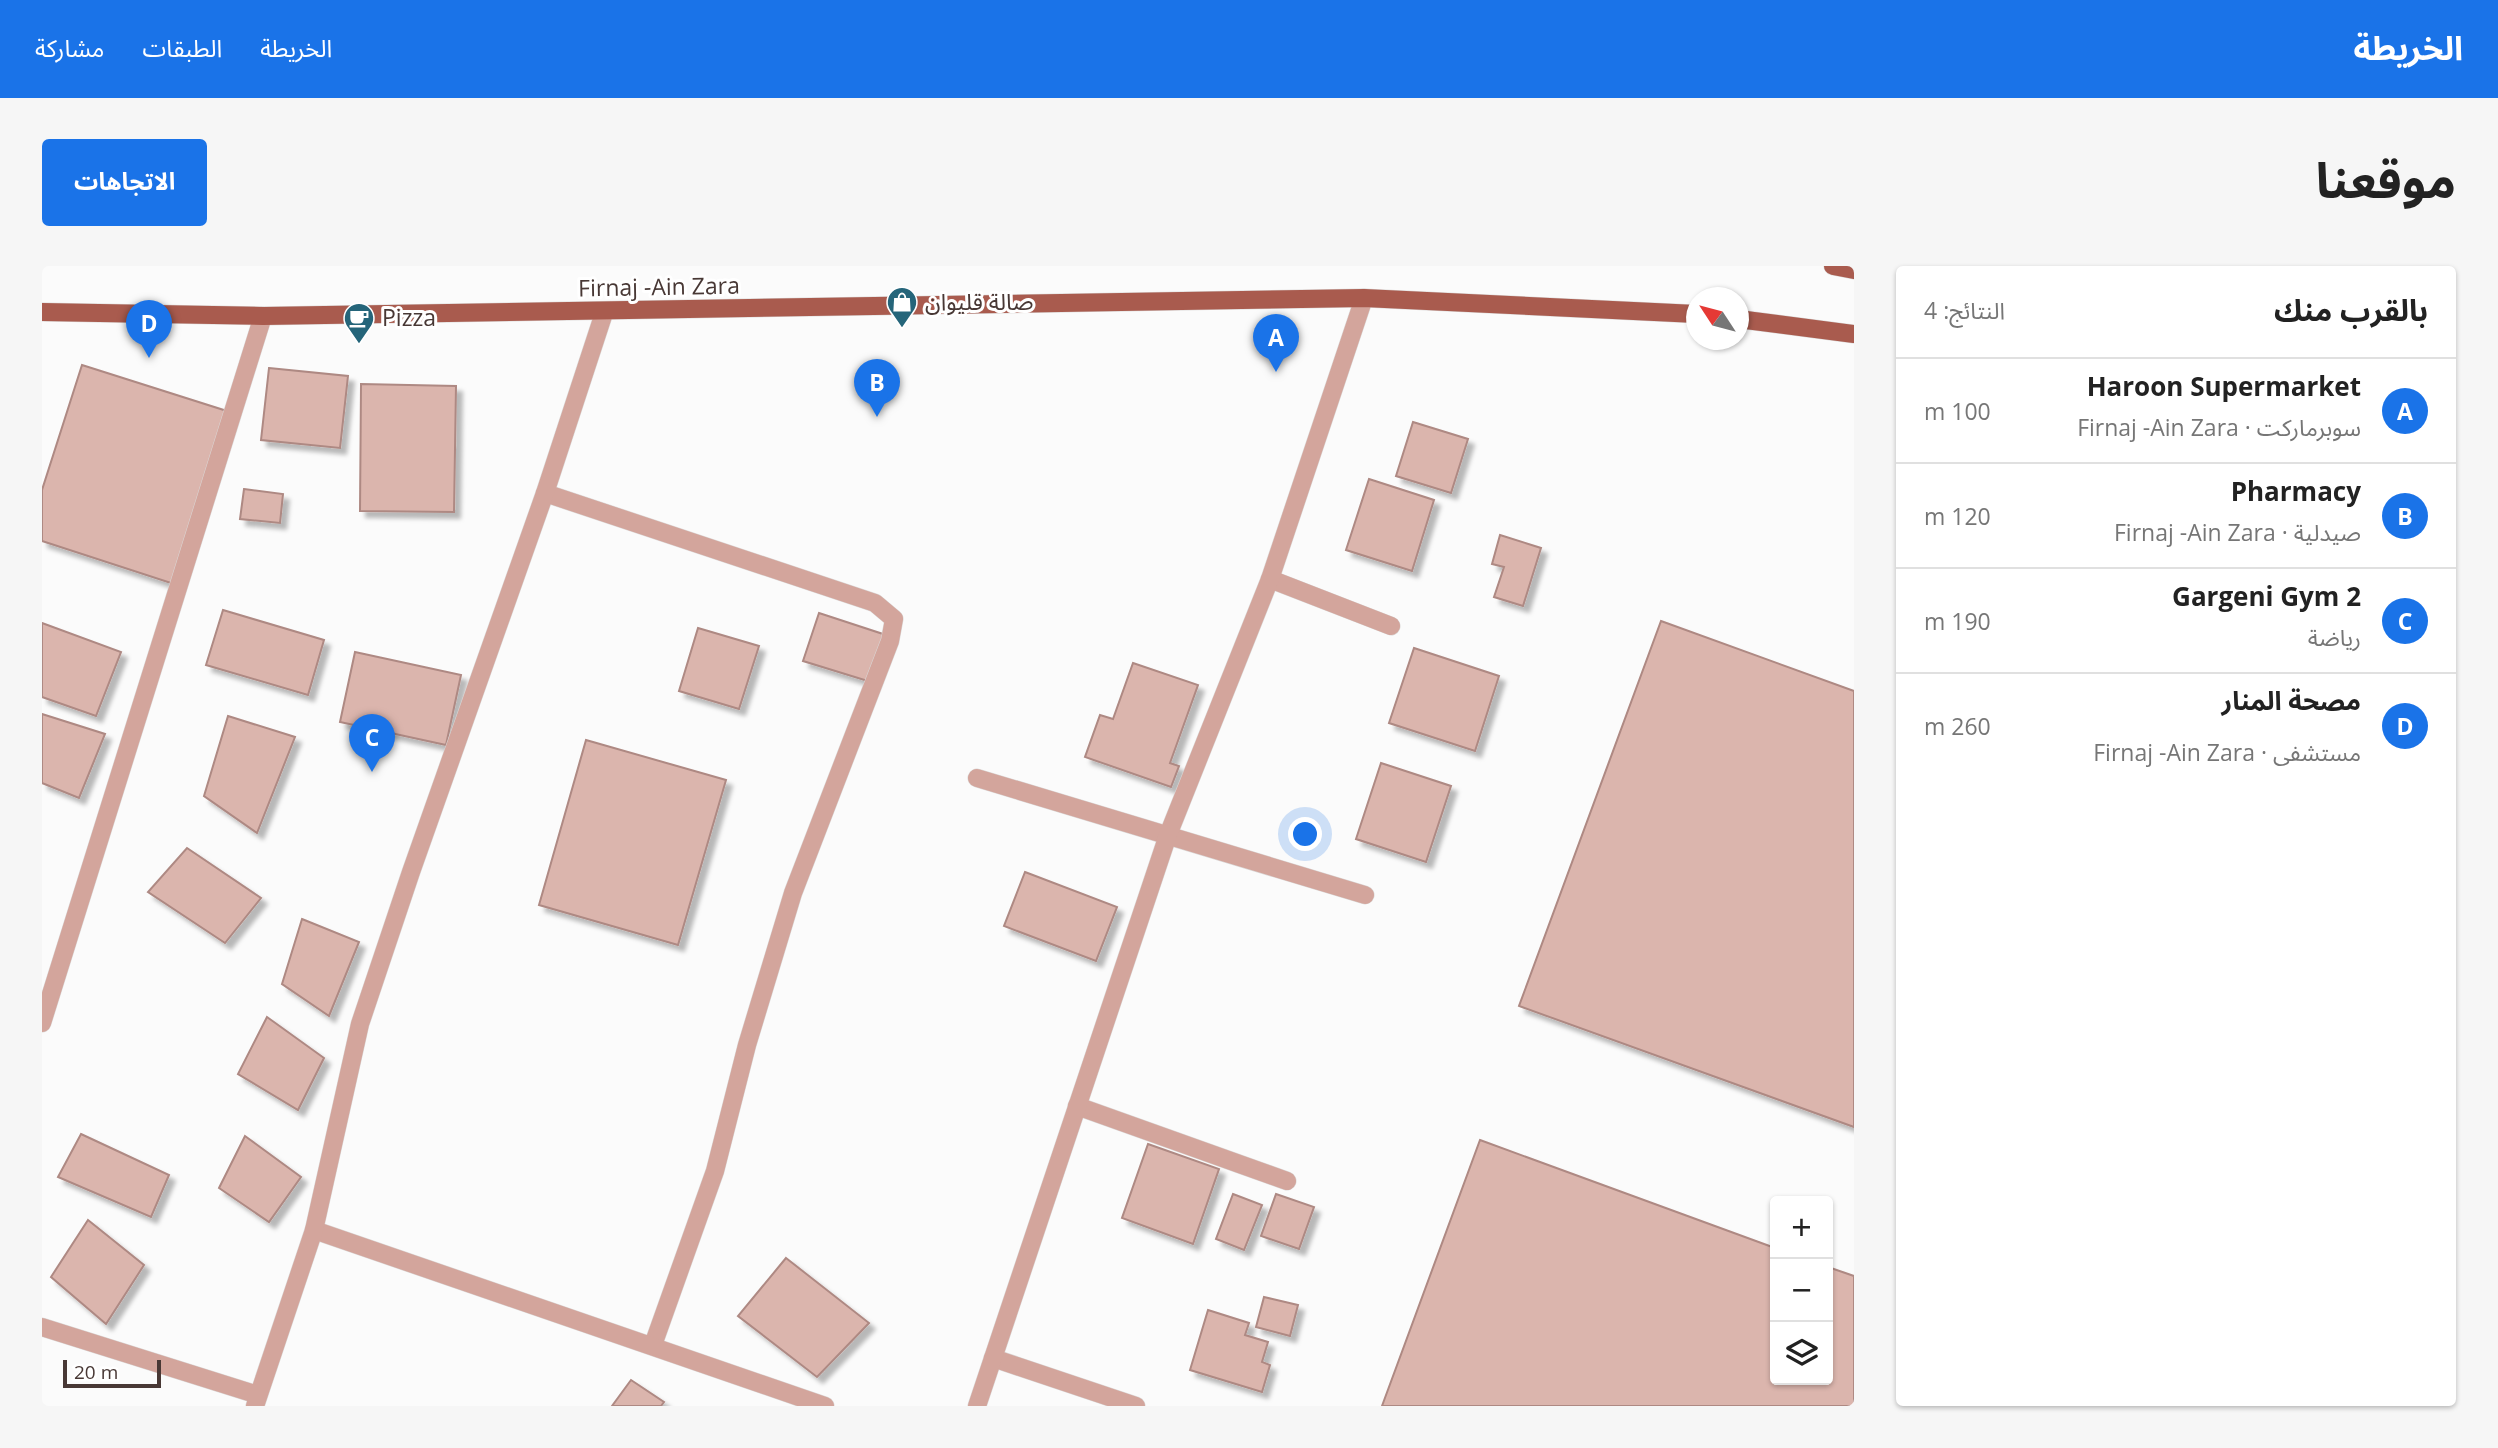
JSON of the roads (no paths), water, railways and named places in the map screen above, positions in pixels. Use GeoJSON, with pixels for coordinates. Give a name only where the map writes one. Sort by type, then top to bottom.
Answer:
{"type":"FeatureCollection","features":[{"type":"Feature","properties":{"kind":"main road"},"geometry":{"type":"LineString","coordinates":[[1833,266],[1854,270]]}},
{"type":"Feature","properties":{"kind":"main road","name":"Firnaj -Ain Zara"},"geometry":{"type":"LineString","coordinates":[[42,312],[263,316],[604,313],[1364,298],[1686,314]]}},
{"type":"Feature","properties":{"kind":"main road"},"geometry":{"type":"LineString","coordinates":[[1749,320],[1854,334]]}},
{"type":"Feature","properties":{"kind":"street"},"geometry":{"type":"LineString","coordinates":[[977,1406],[1168,835],[1270,579],[1364,298]]}},
{"type":"Feature","properties":{"kind":"street"},"geometry":{"type":"LineString","coordinates":[[42,1327],[256,1400],[314,1230],[360,1024],[415,859],[545,493],[604,313]]}},
{"type":"Feature","properties":{"kind":"street"},"geometry":{"type":"LineString","coordinates":[[42,1023],[263,316]]}},
{"type":"Feature","properties":{"kind":"street"},"geometry":{"type":"LineString","coordinates":[[545,493],[875,603],[894,619],[890,641],[793,893],[747,1045],[715,1171],[653,1346]]}},
{"type":"Feature","properties":{"kind":"street"},"geometry":{"type":"LineString","coordinates":[[1270,579],[1391,626]]}},
{"type":"Feature","properties":{"kind":"street"},"geometry":{"type":"LineString","coordinates":[[977,778],[1366,895]]}},
{"type":"Feature","properties":{"kind":"street"},"geometry":{"type":"LineString","coordinates":[[1077,1106],[1287,1181]]}},
{"type":"Feature","properties":{"kind":"street"},"geometry":{"type":"LineString","coordinates":[[314,1230],[825,1406]]}},
{"type":"Feature","properties":{"kind":"street"},"geometry":{"type":"LineString","coordinates":[[993,1358],[1136,1406]]}},
{"type":"Feature","properties":{"kind":"place","name":"صالة قليوان"},"geometry":{"type":"Point","coordinates":[902,329]}},
{"type":"Feature","properties":{"kind":"place","name":"Pizza"},"geometry":{"type":"Point","coordinates":[359,345]}},
{"type":"Feature","properties":{"kind":"place","name":"مصحة المنار"},"geometry":{"type":"Point","coordinates":[149,358]}},
{"type":"Feature","properties":{"kind":"place","name":"Haroon Supermarket"},"geometry":{"type":"Point","coordinates":[1276,372]}},
{"type":"Feature","properties":{"kind":"place","name":"Pharmacy"},"geometry":{"type":"Point","coordinates":[877,417]}},
{"type":"Feature","properties":{"kind":"place","name":"Gargeni Gym 2"},"geometry":{"type":"Point","coordinates":[372,772]}}]}
